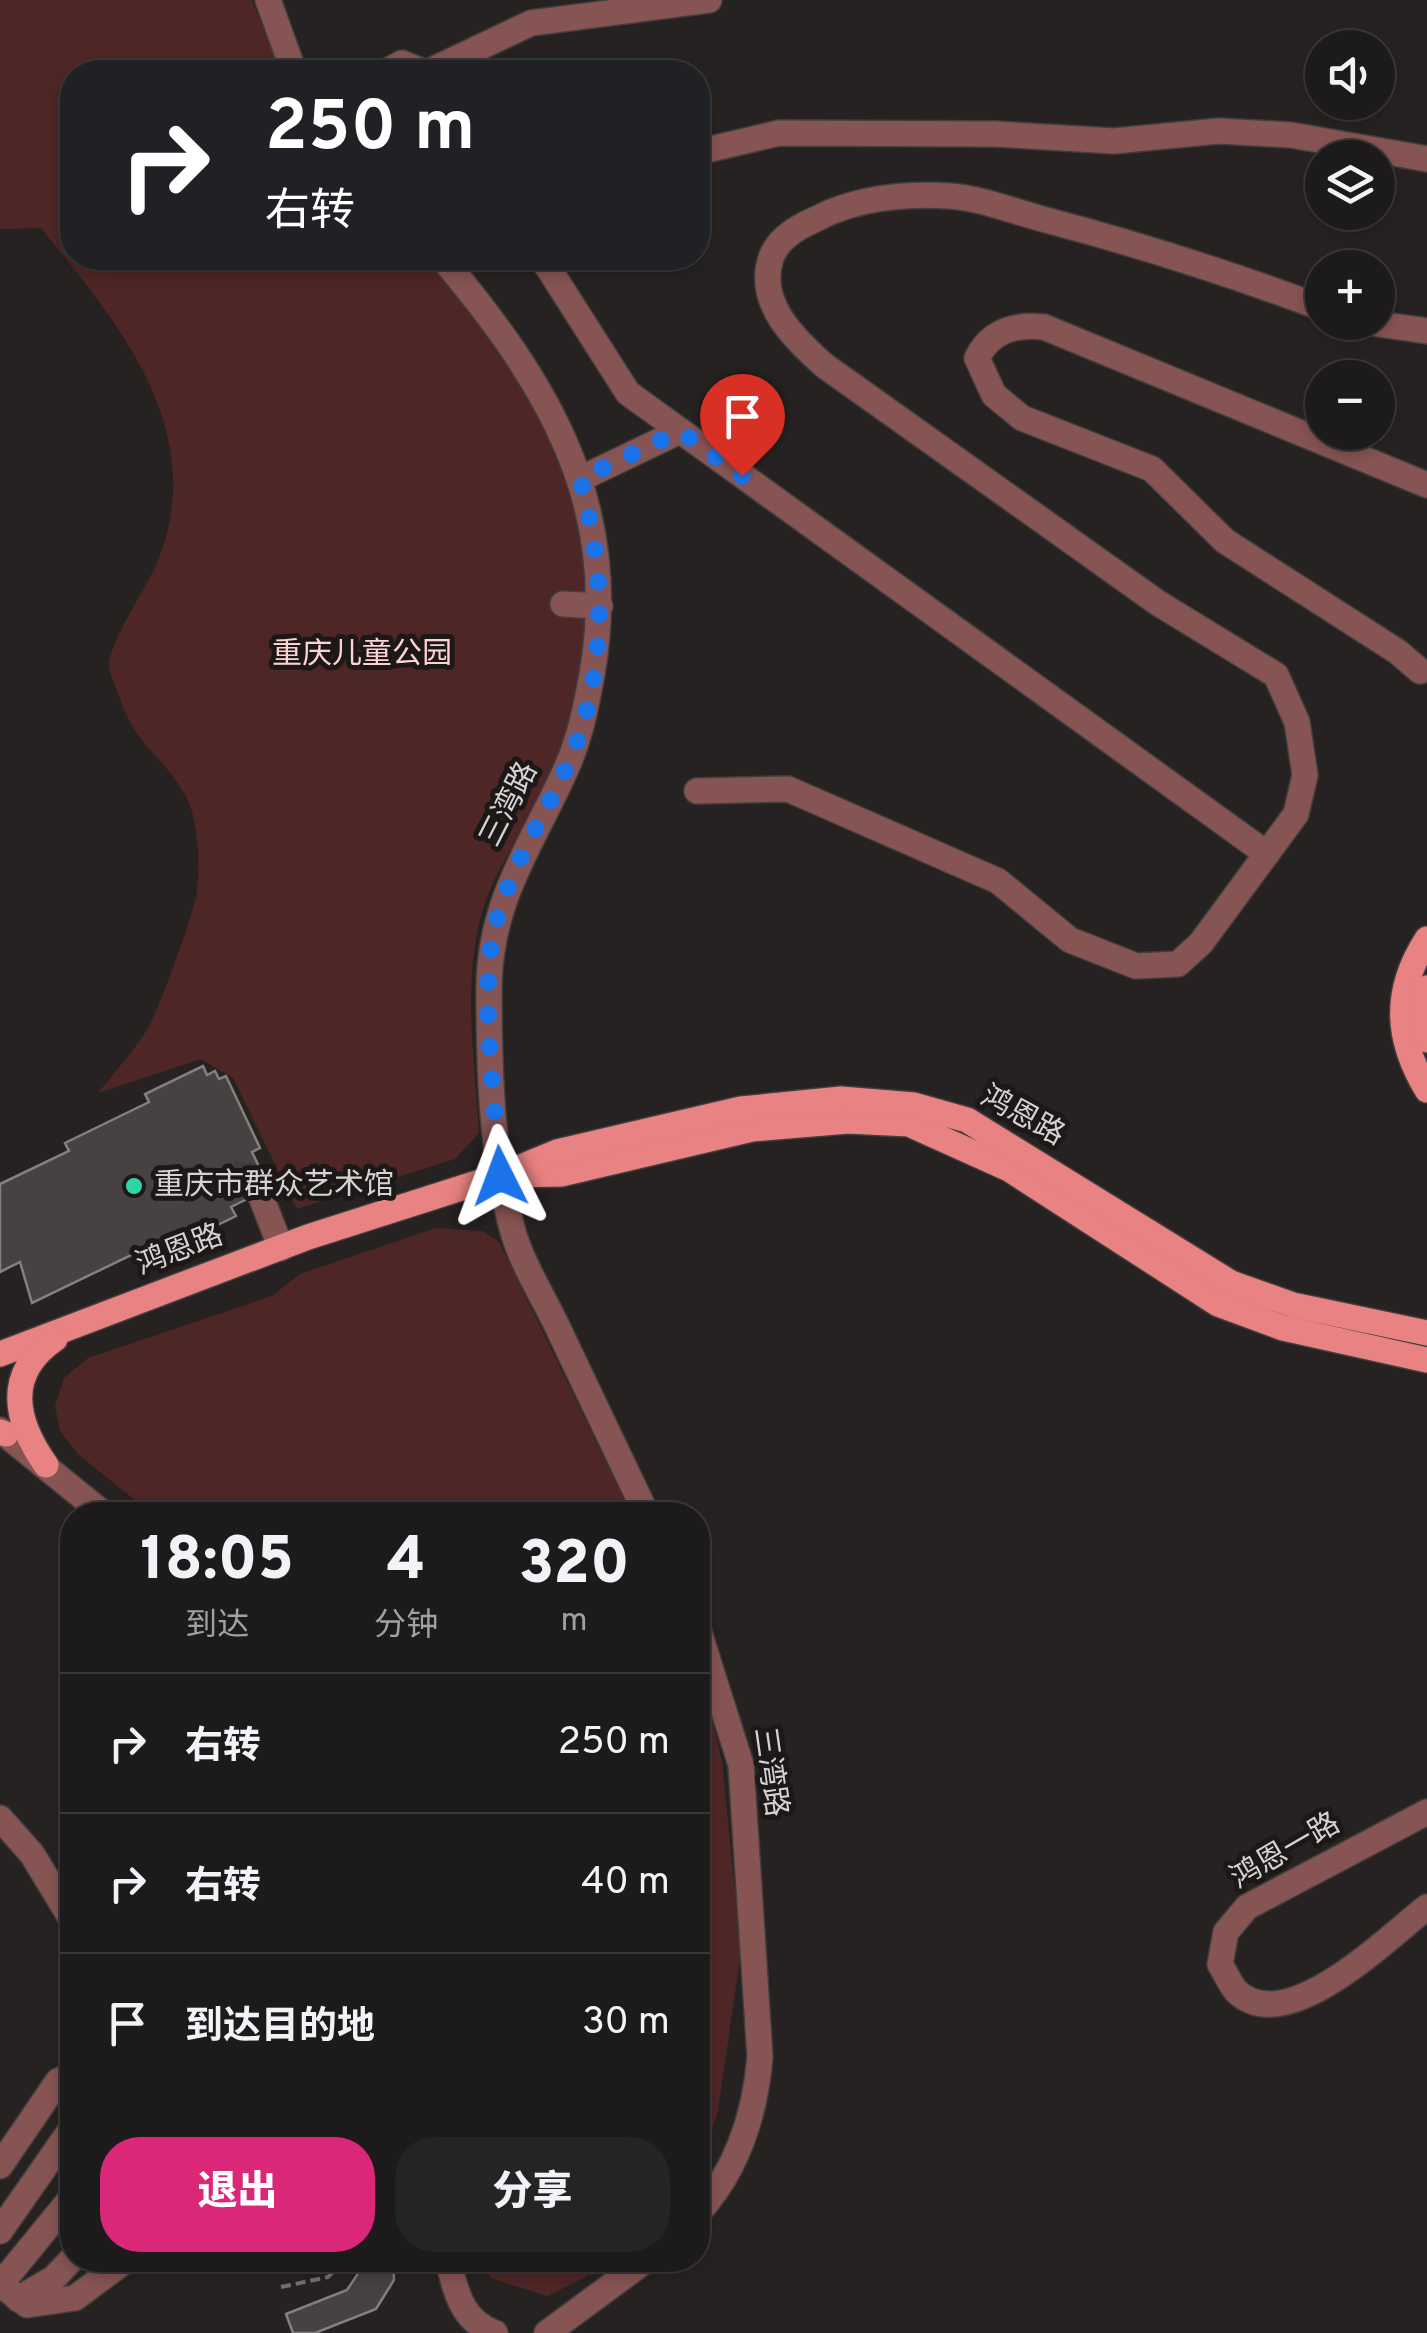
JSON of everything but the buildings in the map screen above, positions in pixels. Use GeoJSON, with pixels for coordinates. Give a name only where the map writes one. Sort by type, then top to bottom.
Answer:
{"type":"FeatureCollection","features":[{"type":"Feature","properties":{"kind":"main road"},"geometry":{"type":"LineString","coordinates":[[1427,939],[1408,969],[1400,1001],[1411,1055],[1427,1090]]}},
{"type":"Feature","properties":{"kind":"main road"},"geometry":{"type":"LineString","coordinates":[[1427,988],[1423,1001],[1427,1040]]}},
{"type":"Feature","properties":{"kind":"main road","name":"鸿恩路"},"geometry":{"type":"LineString","coordinates":[[0,1354],[308,1238],[500,1176],[558,1152],[741,1109],[841,1099],[914,1105],[967,1120],[1231,1282],[1293,1306],[1427,1333]]}},
{"type":"Feature","properties":{"kind":"main road","name":"鸿恩路"},"geometry":{"type":"LineString","coordinates":[[500,1176],[561,1174],[752,1129],[848,1121],[909,1124],[1009,1168],[1218,1304],[1284,1328],[1427,1360]]}},
{"type":"Feature","properties":{"kind":"main road"},"geometry":{"type":"LineString","coordinates":[[46,1465],[22,1426],[18,1388],[26,1367],[44,1346],[75,1324]]}},
{"type":"Feature","properties":{"kind":"street"},"geometry":{"type":"LineString","coordinates":[[268,0],[290,60]]}},
{"type":"Feature","properties":{"kind":"street"},"geometry":{"type":"LineString","coordinates":[[452,60],[531,24],[710,0]]}},
{"type":"Feature","properties":{"kind":"street"},"geometry":{"type":"LineString","coordinates":[[710,149],[779,133],[995,134],[1114,140],[1219,131],[1291,135],[1427,159]]}},
{"type":"Feature","properties":{"kind":"street"},"geometry":{"type":"LineString","coordinates":[[697,791],[788,789],[998,880],[1070,940],[1136,966],[1178,964],[1202,943],[1296,814],[1305,775],[1297,722],[1276,675],[1158,602],[825,366],[793,338],[770,298],[766,274],[774,250],[794,229],[830,211],[880,198],[952,196],[1176,254],[1305,302]]}},
{"type":"Feature","properties":{"kind":"street","name":"三湾路"},"geometry":{"type":"LineString","coordinates":[[452,270],[494,319],[547,400],[580,479],[596,538],[600,606],[584,721],[566,768],[510,876],[493,933],[489,986],[500,1176],[515,1239],[641,1502]]}},
{"type":"Feature","properties":{"kind":"street"},"geometry":{"type":"LineString","coordinates":[[550,270],[628,394],[1266,854]]}},
{"type":"Feature","properties":{"kind":"street"},"geometry":{"type":"LineString","coordinates":[[1420,671],[1398,652],[1226,541],[1152,469],[1022,418],[994,395],[977,358],[984,344],[1018,324],[1044,327],[1427,484]]}},
{"type":"Feature","properties":{"kind":"street"},"geometry":{"type":"LineString","coordinates":[[1395,327],[1427,332]]}},
{"type":"Feature","properties":{"kind":"street"},"geometry":{"type":"LineString","coordinates":[[580,479],[680,431]]}},
{"type":"Feature","properties":{"kind":"street"},"geometry":{"type":"LineString","coordinates":[[563,604],[600,606]]}},
{"type":"Feature","properties":{"kind":"street"},"geometry":{"type":"LineString","coordinates":[[260,1194],[281,1248]]}},
{"type":"Feature","properties":{"kind":"street"},"geometry":{"type":"LineString","coordinates":[[2,1432],[89,1502]]}},
{"type":"Feature","properties":{"kind":"street","name":"三湾路"},"geometry":{"type":"LineString","coordinates":[[710,1667],[741,1765],[760,2056],[756,2098],[744,2136],[710,2199]]}},
{"type":"Feature","properties":{"kind":"street","name":"鸿恩一路"},"geometry":{"type":"LineString","coordinates":[[1427,1812],[1248,1907],[1226,1932],[1220,1964],[1236,1991],[1261,2005],[1288,2004],[1326,1985],[1427,1907]]}},
{"type":"Feature","properties":{"kind":"street"},"geometry":{"type":"LineString","coordinates":[[0,1818],[32,1854],[60,1900]]}},
{"type":"Feature","properties":{"kind":"street"},"geometry":{"type":"LineString","coordinates":[[0,2166],[60,2080]]}},
{"type":"Feature","properties":{"kind":"street"},"geometry":{"type":"LineString","coordinates":[[0,2231],[60,2152]]}},
{"type":"Feature","properties":{"kind":"street"},"geometry":{"type":"LineString","coordinates":[[6,2289],[60,2213]]}},
{"type":"Feature","properties":{"kind":"street"},"geometry":{"type":"LineString","coordinates":[[6,2289],[54,2278],[60,2272]]}},
{"type":"Feature","properties":{"kind":"street"},"geometry":{"type":"LineString","coordinates":[[6,2289],[32,2305],[75,2298],[110,2272]]}},
{"type":"Feature","properties":{"kind":"street"},"geometry":{"type":"LineString","coordinates":[[451,2272],[468,2333]]}},
{"type":"Feature","properties":{"kind":"street"},"geometry":{"type":"LineString","coordinates":[[547,2333],[630,2272]]}},
{"type":"Feature","properties":{"kind":"street"},"geometry":{"type":"LineString","coordinates":[[461,2307],[472,2321],[495,2333]]}},
{"type":"Feature","properties":{"kind":"path"},"geometry":{"type":"LineString","coordinates":[[281,2286],[328,2277],[333,2272]]}},
{"type":"Feature","properties":{"kind":"green space","name":"重庆儿童公园"},"geometry":{"type":"Polygon","coordinates":[[[0,0],[252,0],[276,60],[60,60],[60,252],[41,228],[0,229],[0,0]]]}},
{"type":"Feature","properties":{"kind":"green space","name":"重庆儿童公园"},"geometry":{"type":"Polygon","coordinates":[[[74,270],[437,270],[505,357],[536,408],[562,461],[580,516],[589,574],[588,636],[568,734],[548,787],[492,885],[478,929],[471,1004],[479,1133],[455,1159],[297,1209],[233,1078],[201,1059],[98,1093],[151,1022],[194,904],[198,868],[190,805],[133,727],[109,667],[115,643],[159,558],[171,510],[172,465],[164,421],[147,380],[99,301],[74,270]]]}},
{"type":"Feature","properties":{"kind":"green space"},"geometry":{"type":"Polygon","coordinates":[[[436,1228],[482,1231],[499,1242],[626,1502],[137,1502],[79,1455],[60,1431],[55,1406],[64,1378],[88,1358],[272,1296],[300,1274],[436,1228]]]}},
{"type":"Feature","properties":{"kind":"green space"},"geometry":{"type":"Polygon","coordinates":[[[710,1711],[722,1761],[741,1952],[718,2111],[710,2136],[710,1711]]]}},
{"type":"Feature","properties":{"kind":"green space"},"geometry":{"type":"Polygon","coordinates":[[[489,2272],[591,2272],[547,2296],[490,2278],[489,2272]]]}},
{"type":"Feature","properties":{"kind":"tunnel"},"geometry":{"type":"LineString","coordinates":[[232,1173],[250,1176],[260,1194]]}},
{"type":"Feature","properties":{"kind":"place","name":"重庆市群众艺术馆"},"geometry":{"type":"Point","coordinates":[134,1186]}},
{"type":"Feature","properties":{"kind":"route"},"geometry":{"type":"LineString","coordinates":[[500,1176],[489,986],[493,933],[510,876],[566,768],[584,721],[597,649],[602,590],[596,538],[580,479],[680,431],[742,476]]}}]}
